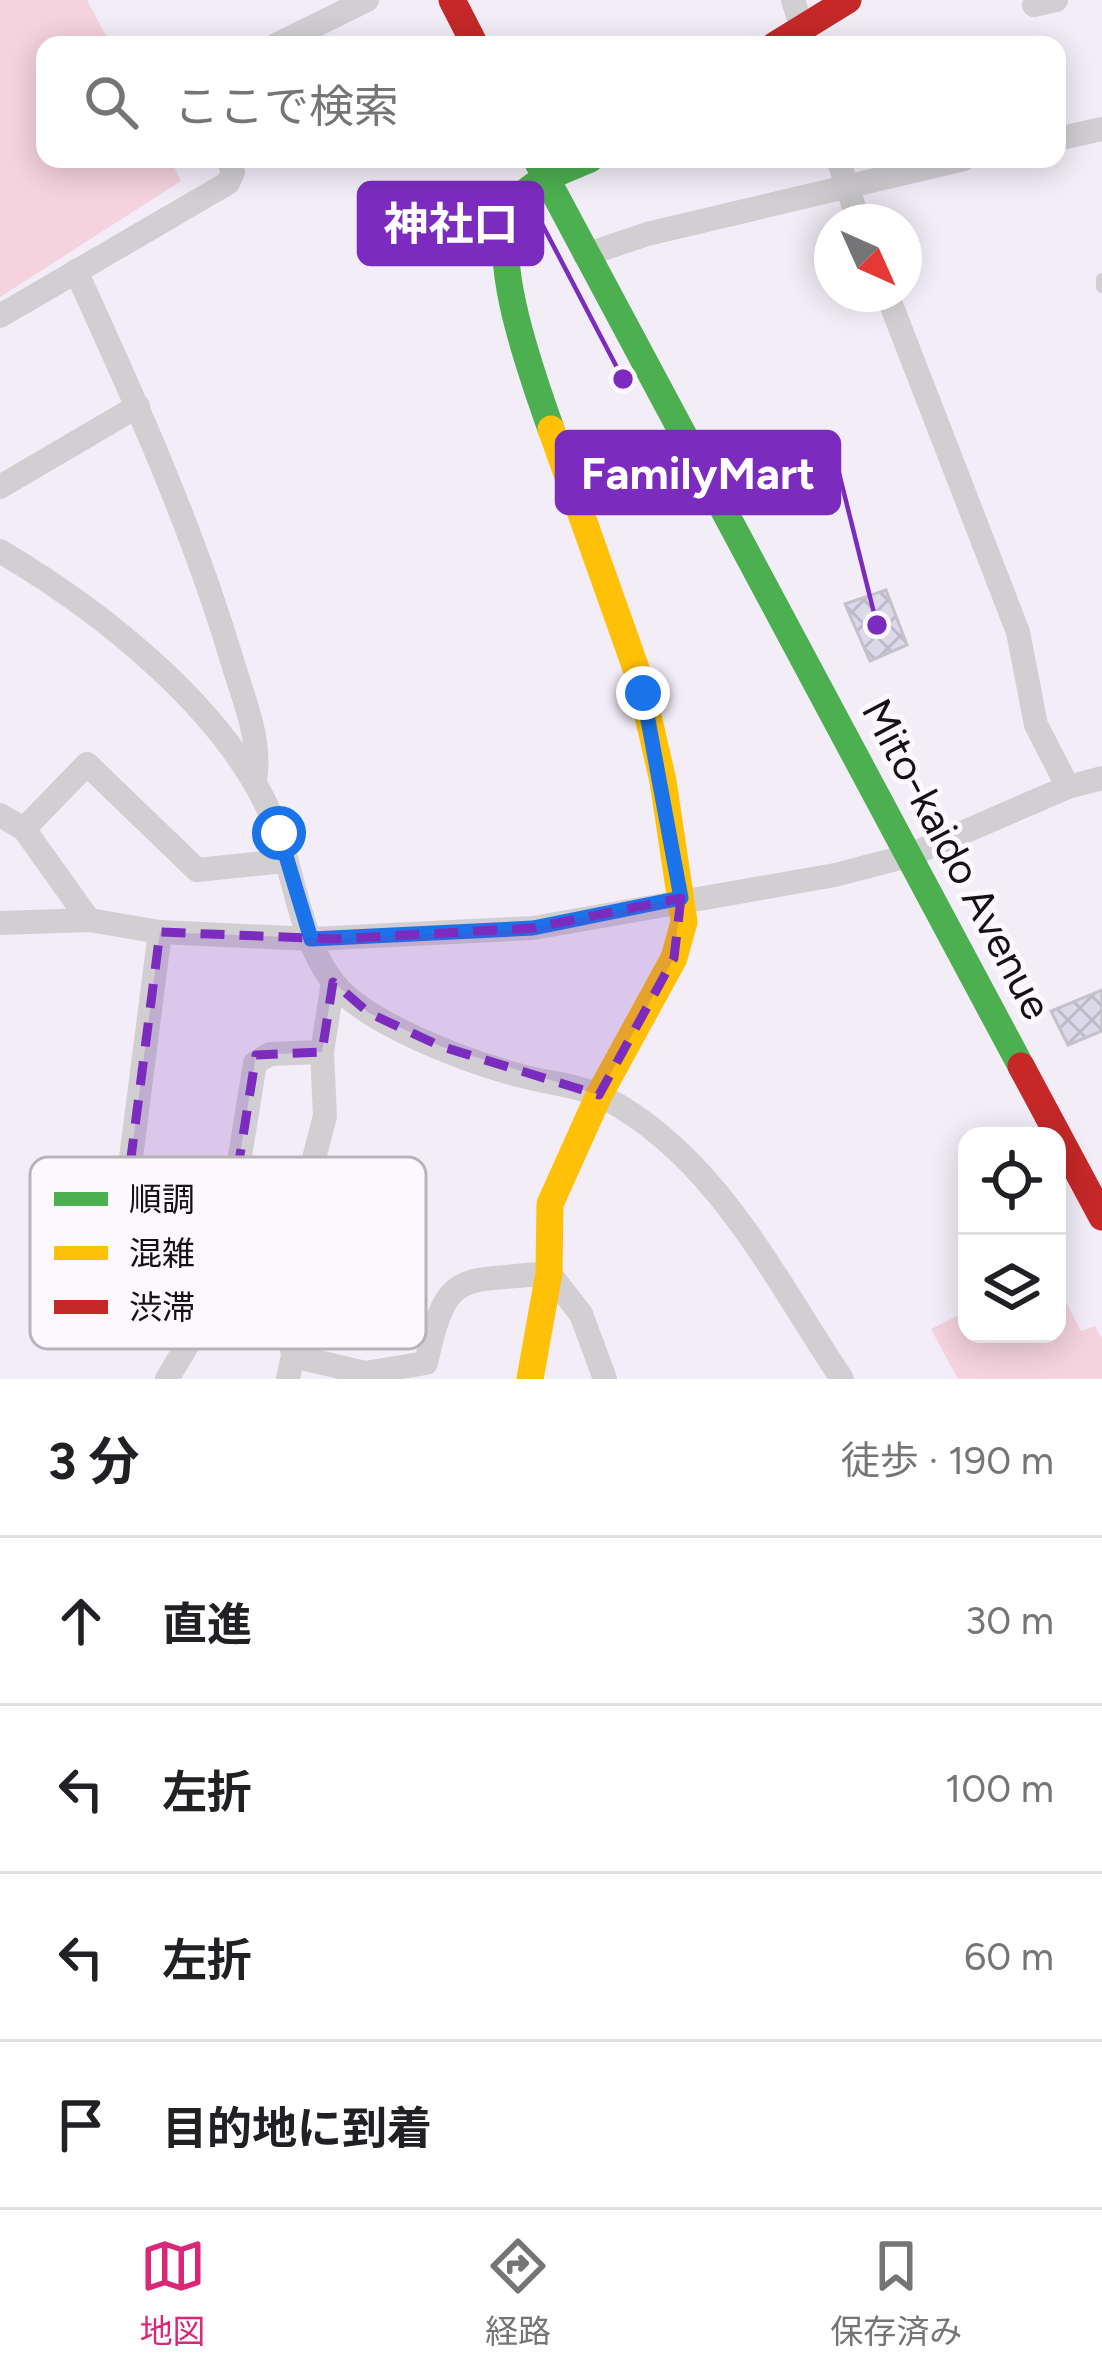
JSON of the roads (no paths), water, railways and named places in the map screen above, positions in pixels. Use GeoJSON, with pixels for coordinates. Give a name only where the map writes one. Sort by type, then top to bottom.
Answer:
{"type":"FeatureCollection","features":[{"type":"Feature","properties":{"kind":"main road"},"geometry":{"type":"LineString","coordinates":[[452,0],[470,36]]}},
{"type":"Feature","properties":{"kind":"main road"},"geometry":{"type":"LineString","coordinates":[[805,36],[848,0]]}},
{"type":"Feature","properties":{"kind":"main road"},"geometry":{"type":"LineString","coordinates":[[530,1379],[549,1273],[550,1204],[599,1095],[674,958],[684,922],[643,693],[566,478],[503,262],[508,215],[542,169]]}},
{"type":"Feature","properties":{"kind":"main road","name":"Mito-kaido Avenue"},"geometry":{"type":"LineString","coordinates":[[542,169],[1102,1217]]}},
{"type":"Feature","properties":{"kind":"street"},"geometry":{"type":"LineString","coordinates":[[294,36],[367,0]]}},
{"type":"Feature","properties":{"kind":"street"},"geometry":{"type":"LineString","coordinates":[[793,0],[804,36]]}},
{"type":"Feature","properties":{"kind":"street"},"geometry":{"type":"LineString","coordinates":[[1066,137],[1102,129]]}},
{"type":"Feature","properties":{"kind":"street"},"geometry":{"type":"LineString","coordinates":[[0,316],[227,183],[231,168]]}},
{"type":"Feature","properties":{"kind":"street"},"geometry":{"type":"LineString","coordinates":[[840,168],[852,204]]}},
{"type":"Feature","properties":{"kind":"street"},"geometry":{"type":"LineString","coordinates":[[585,255],[923,168]]}},
{"type":"Feature","properties":{"kind":"street"},"geometry":{"type":"LineString","coordinates":[[76,271],[204,569],[257,747],[255,782]]}},
{"type":"Feature","properties":{"kind":"street"},"geometry":{"type":"LineString","coordinates":[[894,312],[1018,632],[1036,724],[1068,787]]}},
{"type":"Feature","properties":{"kind":"street"},"geometry":{"type":"LineString","coordinates":[[0,487],[137,406]]}},
{"type":"Feature","properties":{"kind":"street"},"geometry":{"type":"LineString","coordinates":[[0,551],[103,620],[182,691],[255,782],[279,833],[311,939],[333,982],[369,1012],[440,1046],[513,1074],[599,1095],[677,1148],[723,1200],[842,1379]]}},
{"type":"Feature","properties":{"kind":"street"},"geometry":{"type":"LineString","coordinates":[[24,829],[87,764],[197,870],[284,861]]}},
{"type":"Feature","properties":{"kind":"street"},"geometry":{"type":"LineString","coordinates":[[0,922],[89,920],[160,932],[311,939],[533,928],[681,898],[835,875],[908,856],[1068,787],[1102,778]]}},
{"type":"Feature","properties":{"kind":"street"},"geometry":{"type":"LineString","coordinates":[[0,815],[24,829],[89,920]]}},
{"type":"Feature","properties":{"kind":"street"},"geometry":{"type":"LineString","coordinates":[[131,1157],[160,932]]}},
{"type":"Feature","properties":{"kind":"street"},"geometry":{"type":"LineString","coordinates":[[314,1157],[325,1116],[322,1052],[333,982]]}},
{"type":"Feature","properties":{"kind":"street"},"geometry":{"type":"LineString","coordinates":[[240,1157],[255,1063],[270,1054],[322,1052]]}},
{"type":"Feature","properties":{"kind":"street"},"geometry":{"type":"LineString","coordinates":[[290,1368],[365,1373],[427,1363],[440,1303],[460,1282],[549,1273],[581,1314],[605,1379]]}},
{"type":"Feature","properties":{"kind":"street"},"geometry":{"type":"LineString","coordinates":[[166,1379],[185,1349]]}},
{"type":"Feature","properties":{"kind":"place","name":"神社口"},"geometry":{"type":"Point","coordinates":[623,379]}},
{"type":"Feature","properties":{"kind":"place","name":"FamilyMart"},"geometry":{"type":"Point","coordinates":[877,625]}}]}
